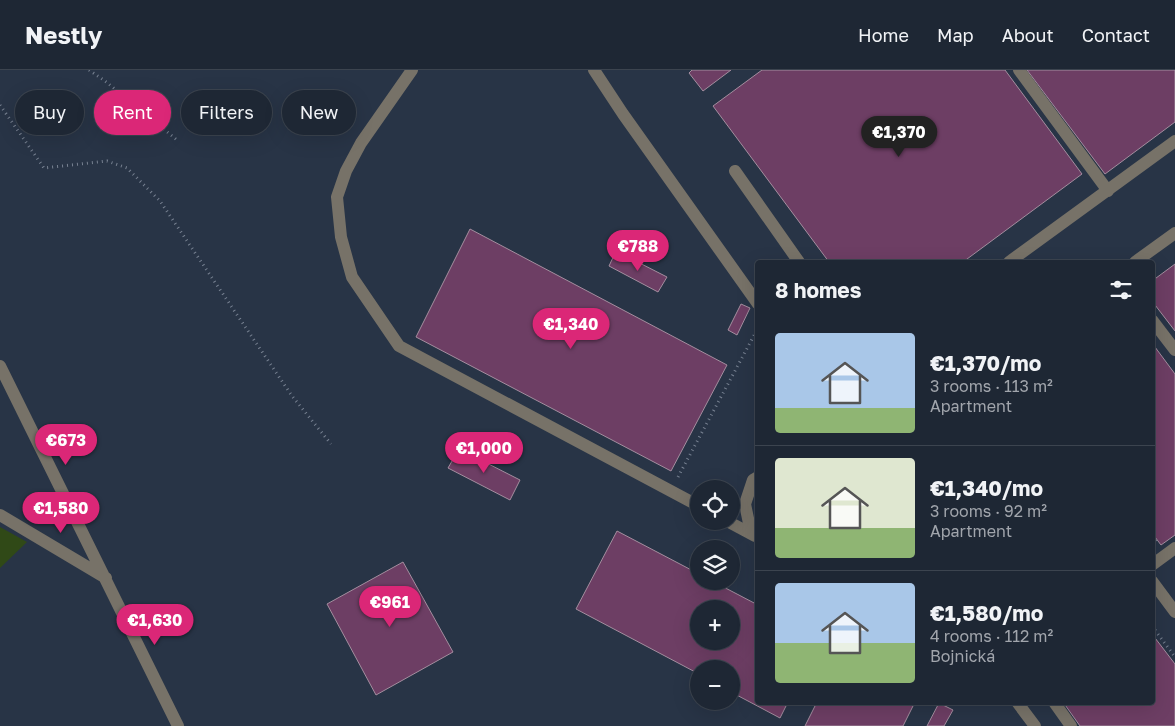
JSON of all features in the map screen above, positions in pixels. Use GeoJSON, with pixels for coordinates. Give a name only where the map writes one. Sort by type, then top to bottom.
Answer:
{"type":"FeatureCollection","features":[{"type":"Feature","properties":{"kind":"street"},"geometry":{"type":"LineString","coordinates":[[412,70],[361,143],[346,170],[337,197],[341,237],[352,277],[399,346],[690,501]]}},
{"type":"Feature","properties":{"kind":"street"},"geometry":{"type":"LineString","coordinates":[[594,70],[638,136],[755,300]]}},
{"type":"Feature","properties":{"kind":"street"},"geometry":{"type":"LineString","coordinates":[[1019,70],[1108,191]]}},
{"type":"Feature","properties":{"kind":"street"},"geometry":{"type":"LineString","coordinates":[[1012,260],[1175,141]]}},
{"type":"Feature","properties":{"kind":"street"},"geometry":{"type":"LineString","coordinates":[[734,172],[798,260]]}},
{"type":"Feature","properties":{"kind":"street"},"geometry":{"type":"LineString","coordinates":[[1138,260],[1175,233]]}},
{"type":"Feature","properties":{"kind":"street"},"geometry":{"type":"LineString","coordinates":[[1155,324],[1175,350]]}},
{"type":"Feature","properties":{"kind":"street"},"geometry":{"type":"LineString","coordinates":[[0,366],[178,726]]}},
{"type":"Feature","properties":{"kind":"street"},"geometry":{"type":"LineString","coordinates":[[754,535],[744,504],[755,478]]}},
{"type":"Feature","properties":{"kind":"street"},"geometry":{"type":"LineString","coordinates":[[0,515],[106,578]]}},
{"type":"Feature","properties":{"kind":"street"},"geometry":{"type":"LineString","coordinates":[[740,527],[754,535]]}},
{"type":"Feature","properties":{"kind":"street"},"geometry":{"type":"LineString","coordinates":[[1155,563],[1175,548]]}},
{"type":"Feature","properties":{"kind":"street"},"geometry":{"type":"LineString","coordinates":[[1155,585],[1175,612]]}},
{"type":"Feature","properties":{"kind":"street"},"geometry":{"type":"LineString","coordinates":[[1019,705],[1035,726]]}},
{"type":"Feature","properties":{"kind":"street"},"geometry":{"type":"LineString","coordinates":[[1056,705],[1071,726]]}},
{"type":"Feature","properties":{"kind":"path"},"geometry":{"type":"LineString","coordinates":[[89,70],[178,140]]}},
{"type":"Feature","properties":{"kind":"path"},"geometry":{"type":"LineString","coordinates":[[0,105],[44,168],[107,161],[127,168],[160,201],[292,396],[331,444]]}},
{"type":"Feature","properties":{"kind":"path"},"geometry":{"type":"LineString","coordinates":[[670,491],[755,334]]}},
{"type":"Feature","properties":{"kind":"path"},"geometry":{"type":"LineString","coordinates":[[1155,630],[1175,657]]}},
{"type":"Feature","properties":{"kind":"green space"},"geometry":{"type":"Polygon","coordinates":[[[0,527],[27,542],[0,568],[0,527]]]}},
{"type":"Feature","properties":{"kind":"building"},"geometry":{"type":"Polygon","coordinates":[[[692,70],[731,70],[703,91],[689,73],[692,70]]]}},
{"type":"Feature","properties":{"kind":"building"},"geometry":{"type":"Polygon","coordinates":[[[762,70],[1005,70],[1082,174],[966,260],[828,260],[713,106],[762,70]]]}},
{"type":"Feature","properties":{"kind":"building"},"geometry":{"type":"Polygon","coordinates":[[[1027,70],[1175,70],[1175,122],[1105,174],[1027,70]]]}},
{"type":"Feature","properties":{"kind":"building"},"geometry":{"type":"Polygon","coordinates":[[[470,229],[727,365],[671,471],[416,337],[470,229]]]}},
{"type":"Feature","properties":{"kind":"building"},"geometry":{"type":"Polygon","coordinates":[[[616,251],[667,277],[658,292],[609,266],[616,251]]]}},
{"type":"Feature","properties":{"kind":"building"},"geometry":{"type":"Polygon","coordinates":[[[1175,264],[1175,331],[1155,305],[1155,279],[1175,264]]]}},
{"type":"Feature","properties":{"kind":"building"},"geometry":{"type":"Polygon","coordinates":[[[741,304],[750,308],[737,335],[728,330],[741,304]]]}},
{"type":"Feature","properties":{"kind":"building"},"geometry":{"type":"Polygon","coordinates":[[[1155,347],[1175,374],[1175,535],[1161,545],[1155,537],[1155,347]]]}},
{"type":"Feature","properties":{"kind":"building"},"geometry":{"type":"Polygon","coordinates":[[[459,449],[520,480],[510,500],[448,468],[459,449]]]}},
{"type":"Feature","properties":{"kind":"building"},"geometry":{"type":"Polygon","coordinates":[[[617,531],[690,569],[690,590],[729,590],[755,603],[755,705],[740,697],[740,660],[690,660],[690,669],[576,609],[617,531]]]}},
{"type":"Feature","properties":{"kind":"building"},"geometry":{"type":"Polygon","coordinates":[[[403,562],[453,652],[376,695],[327,604],[403,562]]]}},
{"type":"Feature","properties":{"kind":"building"},"geometry":{"type":"Polygon","coordinates":[[[1155,638],[1175,664],[1175,726],[1080,726],[1065,705],[1155,705],[1155,638]]]}},
{"type":"Feature","properties":{"kind":"building"},"geometry":{"type":"Polygon","coordinates":[[[756,705],[786,705],[780,718],[756,705]]]}},
{"type":"Feature","properties":{"kind":"building"},"geometry":{"type":"Polygon","coordinates":[[[816,705],[914,705],[903,726],[805,726],[816,705]]]}},
{"type":"Feature","properties":{"kind":"building"},"geometry":{"type":"Polygon","coordinates":[[[938,705],[943,705],[953,710],[944,726],[927,726],[938,705]]]}}]}
